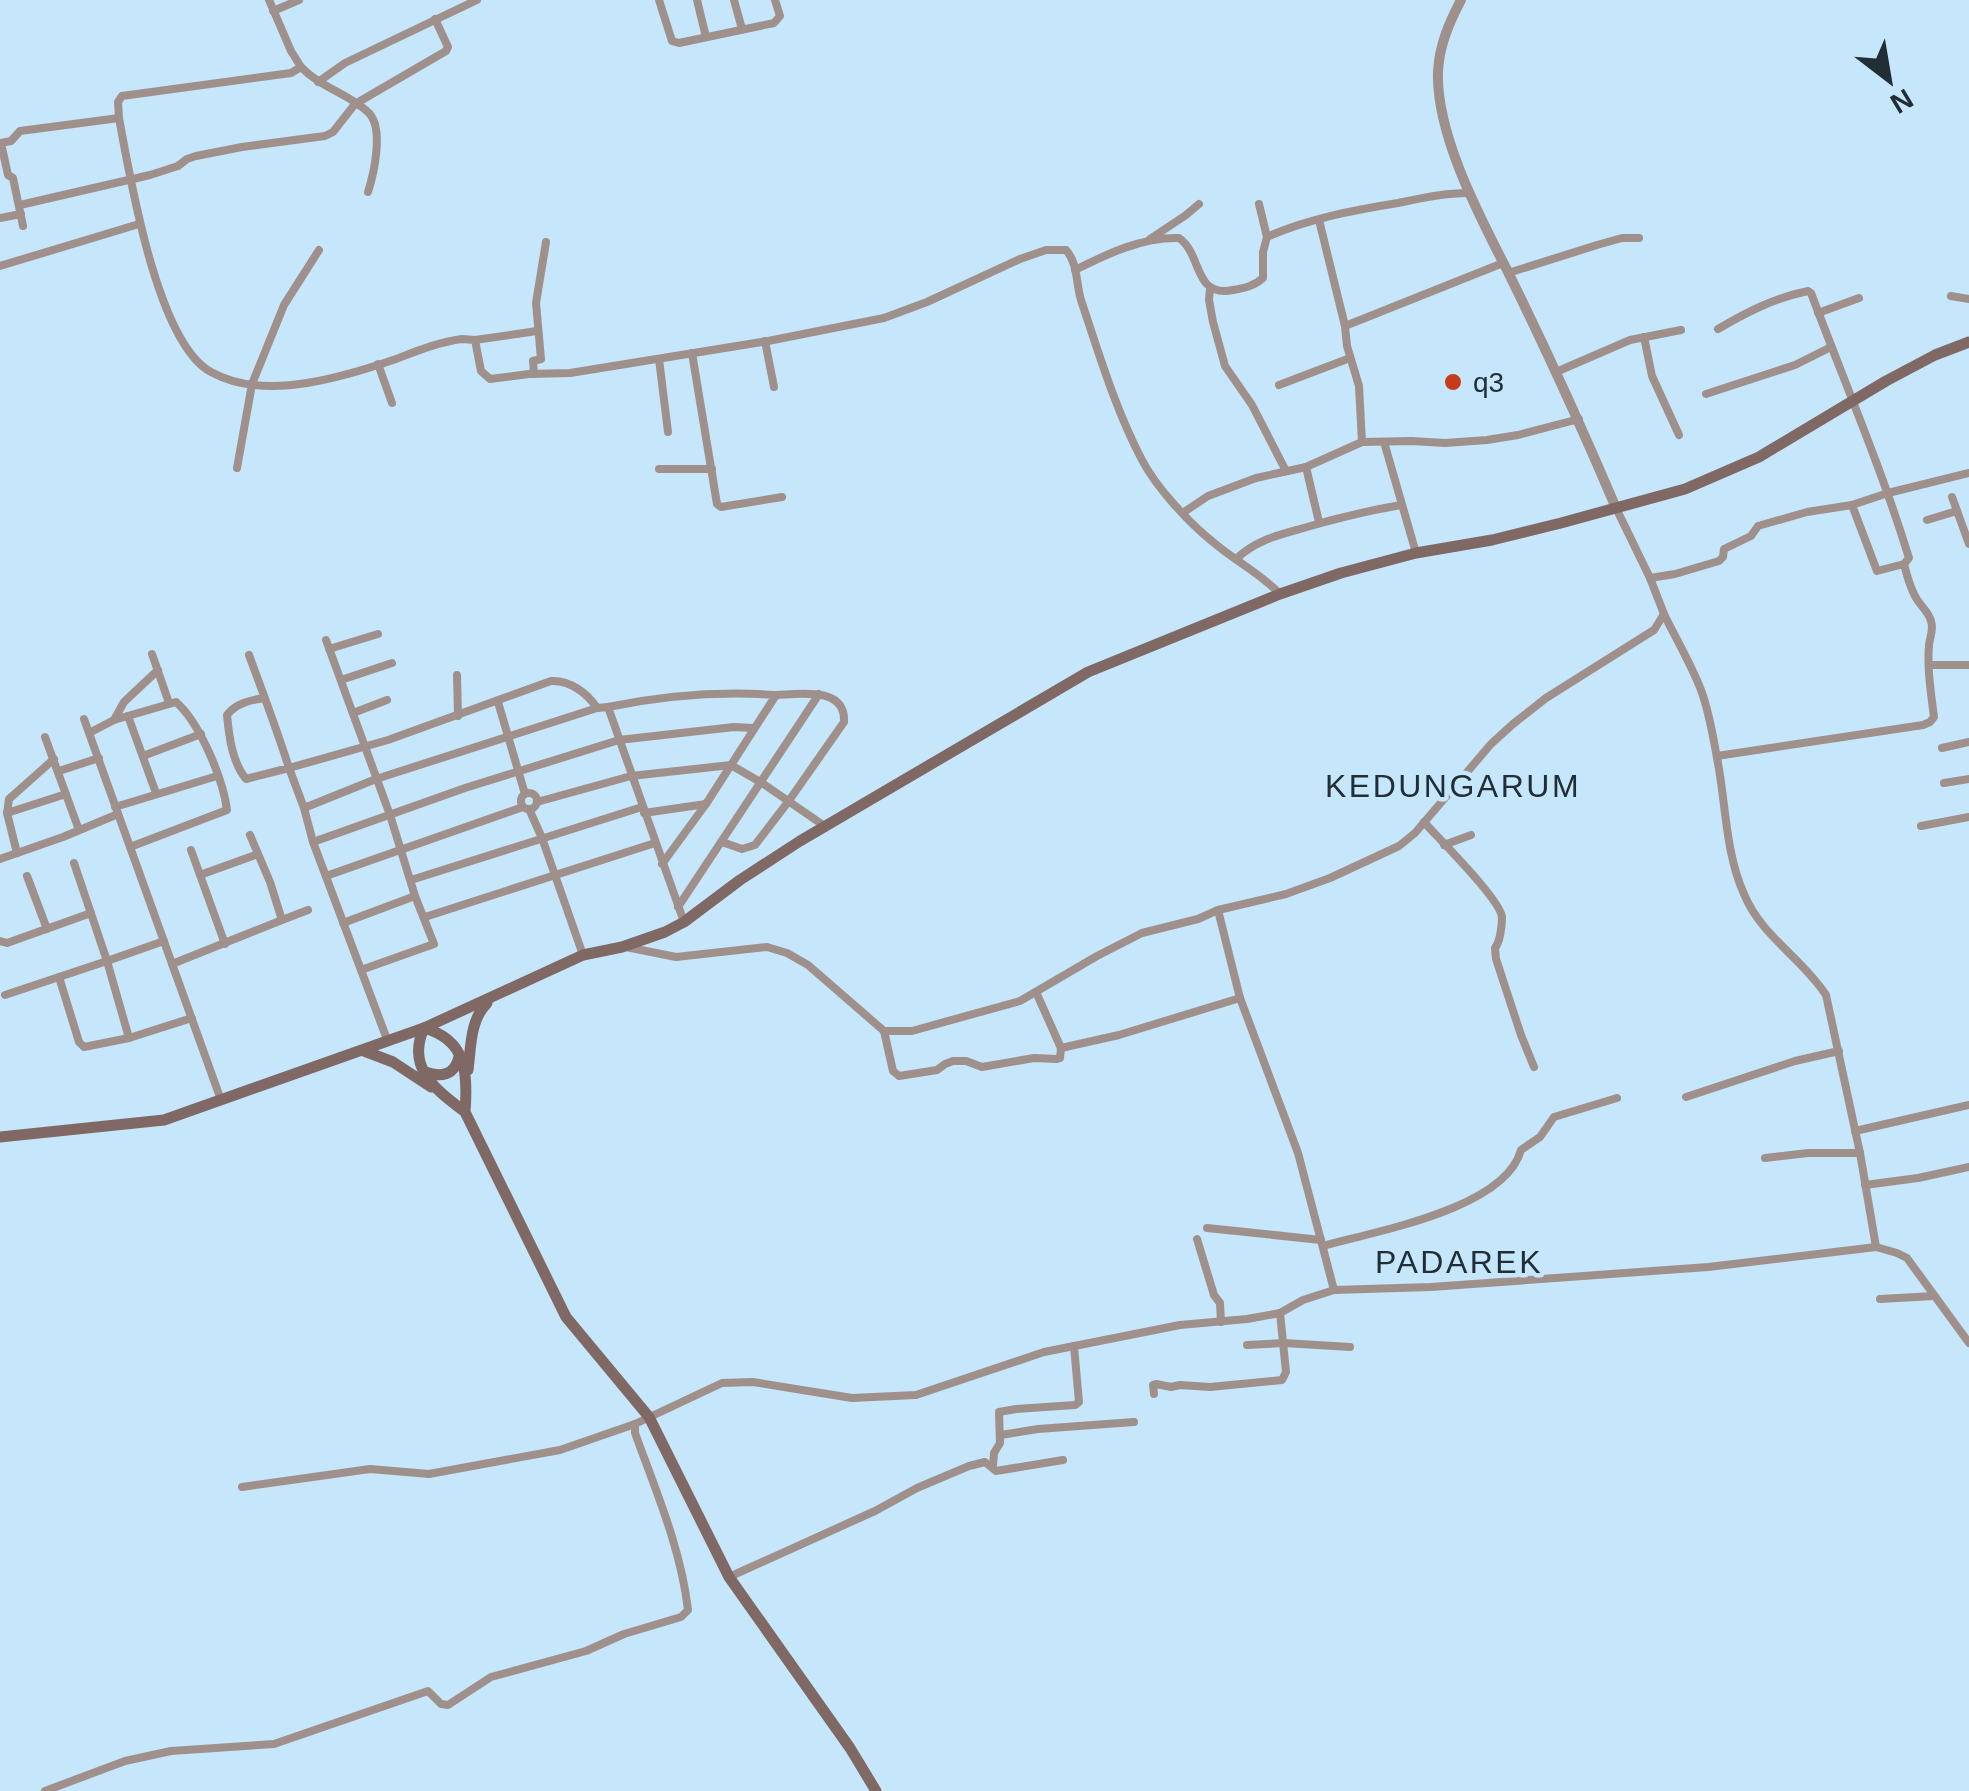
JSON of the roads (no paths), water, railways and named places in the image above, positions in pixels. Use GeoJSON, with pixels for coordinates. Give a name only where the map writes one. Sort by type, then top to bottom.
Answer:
{"type":"FeatureCollection","features":[{"type":"Feature","properties":{"kind":"main road"},"geometry":{"type":"LineString","coordinates":[[0,1137],[164,1120],[424,1028],[583,955],[665,932],[800,841],[1088,672],[1280,594],[1341,574],[1686,490],[1744,464],[1936,355],[1969,342]]}},
{"type":"Feature","properties":{"kind":"main road"},"geometry":{"type":"LineString","coordinates":[[465,1112],[474,1024],[480,1010],[494,997]]}},
{"type":"Feature","properties":{"kind":"main road"},"geometry":{"type":"LineString","coordinates":[[424,1028],[449,1039],[460,1055],[467,1083]]}},
{"type":"Feature","properties":{"kind":"main road"},"geometry":{"type":"LineString","coordinates":[[424,1028],[417,1054],[424,1072],[443,1094]]}},
{"type":"Feature","properties":{"kind":"main road"},"geometry":{"type":"LineString","coordinates":[[362,1051],[393,1062],[465,1112],[566,1317],[649,1417],[730,1578],[876,1791]]}},
{"type":"Feature","properties":{"kind":"main road"},"geometry":{"type":"LineString","coordinates":[[424,1072],[436,1077],[448,1074],[456,1067],[460,1055]]}},
{"type":"Feature","properties":{"kind":"street"},"geometry":{"type":"LineString","coordinates":[[269,0],[278,9],[291,51],[302,67],[358,102],[375,123],[377,148],[368,192]]}},
{"type":"Feature","properties":{"kind":"street"},"geometry":{"type":"LineString","coordinates":[[278,9],[299,0]]}},
{"type":"Feature","properties":{"kind":"street"},"geometry":{"type":"LineString","coordinates":[[320,80],[477,0]]}},
{"type":"Feature","properties":{"kind":"street"},"geometry":{"type":"LineString","coordinates":[[659,0],[672,41],[679,43],[774,23],[780,16],[774,0]]}},
{"type":"Feature","properties":{"kind":"street"},"geometry":{"type":"LineString","coordinates":[[697,0],[706,36]]}},
{"type":"Feature","properties":{"kind":"street"},"geometry":{"type":"LineString","coordinates":[[734,0],[742,29]]}},
{"type":"Feature","properties":{"kind":"street"},"geometry":{"type":"LineString","coordinates":[[1460,0],[1440,51],[1438,80],[1450,141],[1468,193],[1579,419],[1702,692],[1742,892],[1768,932],[1814,976],[1826,995],[1876,1247]]}},
{"type":"Feature","properties":{"kind":"street"},"geometry":{"type":"LineString","coordinates":[[0,218],[178,166],[187,158],[326,136],[358,102],[446,51],[448,47],[436,18]]}},
{"type":"Feature","properties":{"kind":"street"},"geometry":{"type":"LineString","coordinates":[[302,67],[290,73],[122,96],[118,102],[139,224],[176,331],[198,362],[210,372],[273,388],[340,376],[451,340],[537,330]]}},
{"type":"Feature","properties":{"kind":"street"},"geometry":{"type":"LineString","coordinates":[[24,226],[0,143],[10,141],[20,130],[119,118]]}},
{"type":"Feature","properties":{"kind":"street"},"geometry":{"type":"LineString","coordinates":[[1075,270],[1146,242],[1182,238],[1210,289],[1223,292],[1247,288],[1261,281],[1267,238],[1352,210],[1468,193]]}},
{"type":"Feature","properties":{"kind":"street"},"geometry":{"type":"LineString","coordinates":[[1146,242],[1199,204]]}},
{"type":"Feature","properties":{"kind":"street"},"geometry":{"type":"LineString","coordinates":[[1259,204],[1267,238]]}},
{"type":"Feature","properties":{"kind":"street"},"geometry":{"type":"LineString","coordinates":[[1319,220],[1360,386],[1362,442]]}},
{"type":"Feature","properties":{"kind":"street"},"geometry":{"type":"LineString","coordinates":[[0,266],[139,224]]}},
{"type":"Feature","properties":{"kind":"street"},"geometry":{"type":"LineString","coordinates":[[1346,326],[1506,268],[1622,238],[1639,238]]}},
{"type":"Feature","properties":{"kind":"street"},"geometry":{"type":"LineString","coordinates":[[534,374],[533,361],[541,360],[537,291],[546,242]]}},
{"type":"Feature","properties":{"kind":"street"},"geometry":{"type":"LineString","coordinates":[[237,468],[255,385],[284,305],[318,250]]}},
{"type":"Feature","properties":{"kind":"street"},"geometry":{"type":"LineString","coordinates":[[475,340],[484,376],[496,380],[570,373],[884,318],[1020,259],[1046,250],[1066,250],[1134,442],[1156,482],[1213,543],[1268,581],[1280,594]]}},
{"type":"Feature","properties":{"kind":"street"},"geometry":{"type":"LineString","coordinates":[[1210,289],[1213,322],[1226,366],[1252,405],[1286,471]]}},
{"type":"Feature","properties":{"kind":"street"},"geometry":{"type":"LineString","coordinates":[[1718,329],[1766,302],[1808,291],[1888,493],[1909,558],[1904,564],[1877,571],[1852,505]]}},
{"type":"Feature","properties":{"kind":"street"},"geometry":{"type":"LineString","coordinates":[[1951,296],[1969,299]]}},
{"type":"Feature","properties":{"kind":"street"},"geometry":{"type":"LineString","coordinates":[[1818,313],[1860,298]]}},
{"type":"Feature","properties":{"kind":"street"},"geometry":{"type":"LineString","coordinates":[[1556,372],[1630,340],[1681,330]]}},
{"type":"Feature","properties":{"kind":"street"},"geometry":{"type":"LineString","coordinates":[[1644,337],[1652,376],[1678,435]]}},
{"type":"Feature","properties":{"kind":"street"},"geometry":{"type":"LineString","coordinates":[[765,341],[774,387]]}},
{"type":"Feature","properties":{"kind":"street"},"geometry":{"type":"LineString","coordinates":[[1706,394],[1795,365],[1831,348]]}},
{"type":"Feature","properties":{"kind":"street"},"geometry":{"type":"LineString","coordinates":[[692,353],[719,506],[782,496]]}},
{"type":"Feature","properties":{"kind":"street"},"geometry":{"type":"LineString","coordinates":[[1280,385],[1350,358]]}},
{"type":"Feature","properties":{"kind":"street"},"geometry":{"type":"LineString","coordinates":[[659,359],[668,432]]}},
{"type":"Feature","properties":{"kind":"street"},"geometry":{"type":"LineString","coordinates":[[378,364],[392,403]]}},
{"type":"Feature","properties":{"kind":"street"},"geometry":{"type":"LineString","coordinates":[[1184,512],[1208,496],[1256,478],[1306,467],[1362,442],[1445,444],[1487,440],[1579,419]]}},
{"type":"Feature","properties":{"kind":"street"},"geometry":{"type":"LineString","coordinates":[[1384,442],[1416,553]]}},
{"type":"Feature","properties":{"kind":"street"},"geometry":{"type":"LineString","coordinates":[[1306,467],[1319,522]]}},
{"type":"Feature","properties":{"kind":"street"},"geometry":{"type":"LineString","coordinates":[[658,468],[712,469]]}},
{"type":"Feature","properties":{"kind":"street"},"geometry":{"type":"LineString","coordinates":[[1650,578],[1719,561],[1724,549],[1754,534],[1758,526],[1969,472]]}},
{"type":"Feature","properties":{"kind":"street"},"geometry":{"type":"LineString","coordinates":[[1952,497],[1969,544]]}},
{"type":"Feature","properties":{"kind":"street"},"geometry":{"type":"LineString","coordinates":[[1236,559],[1262,540],[1319,522],[1401,504]]}},
{"type":"Feature","properties":{"kind":"street"},"geometry":{"type":"LineString","coordinates":[[1927,520],[1957,511]]}},
{"type":"Feature","properties":{"kind":"street"},"geometry":{"type":"LineString","coordinates":[[1717,756],[1924,725],[1934,717],[1929,665],[1932,622],[1916,598],[1904,564]]}},
{"type":"Feature","properties":{"kind":"street"},"geometry":{"type":"LineString","coordinates":[[884,1031],[912,1030],[1020,1001],[1142,933],[1286,894],[1400,846],[1513,724],[1546,698],[1654,630],[1664,614]]}},
{"type":"Feature","properties":{"kind":"street"},"geometry":{"type":"LineString","coordinates":[[361,970],[434,944],[328,644],[378,634]]}},
{"type":"Feature","properties":{"kind":"street"},"geometry":{"type":"LineString","coordinates":[[152,654],[170,704]]}},
{"type":"Feature","properties":{"kind":"street"},"geometry":{"type":"LineString","coordinates":[[249,655],[388,1042]]}},
{"type":"Feature","properties":{"kind":"street"},"geometry":{"type":"LineString","coordinates":[[341,680],[392,663]]}},
{"type":"Feature","properties":{"kind":"street"},"geometry":{"type":"LineString","coordinates":[[1929,665],[1969,665]]}},
{"type":"Feature","properties":{"kind":"street"},"geometry":{"type":"LineString","coordinates":[[114,720],[118,709],[158,670]]}},
{"type":"Feature","properties":{"kind":"street"},"geometry":{"type":"LineString","coordinates":[[457,676],[458,716]]}},
{"type":"Feature","properties":{"kind":"street"},"geometry":{"type":"LineString","coordinates":[[265,698],[235,706],[228,715],[229,736],[246,779],[365,747],[552,681],[560,680],[590,696],[597,708]]}},
{"type":"Feature","properties":{"kind":"street"},"geometry":{"type":"LineString","coordinates":[[304,808],[376,780],[597,708],[746,693],[819,694],[835,700],[844,713],[844,722],[788,802],[751,847],[739,848],[722,842]]}},
{"type":"Feature","properties":{"kind":"street"},"geometry":{"type":"LineString","coordinates":[[678,907],[819,694]]}},
{"type":"Feature","properties":{"kind":"street"},"geometry":{"type":"LineString","coordinates":[[662,864],[776,695]]}},
{"type":"Feature","properties":{"kind":"street"},"geometry":{"type":"LineString","coordinates":[[353,713],[387,700]]}},
{"type":"Feature","properties":{"kind":"street"},"geometry":{"type":"LineString","coordinates":[[88,733],[114,720],[176,702],[201,734],[217,776],[227,810],[130,847]]}},
{"type":"Feature","properties":{"kind":"street"},"geometry":{"type":"LineString","coordinates":[[498,702],[525,794]]}},
{"type":"Feature","properties":{"kind":"street"},"geometry":{"type":"LineString","coordinates":[[608,706],[684,922]]}},
{"type":"Feature","properties":{"kind":"street"},"geometry":{"type":"LineString","coordinates":[[128,716],[156,792]]}},
{"type":"Feature","properties":{"kind":"street"},"geometry":{"type":"LineString","coordinates":[[84,719],[221,1100]]}},
{"type":"Feature","properties":{"kind":"street"},"geometry":{"type":"LineString","coordinates":[[313,842],[519,770],[619,740],[754,728]]}},
{"type":"Feature","properties":{"kind":"street"},"geometry":{"type":"LineString","coordinates":[[143,756],[201,734]]}},
{"type":"Feature","properties":{"kind":"street"},"geometry":{"type":"LineString","coordinates":[[46,738],[79,830]]}},
{"type":"Feature","properties":{"kind":"street"},"geometry":{"type":"LineString","coordinates":[[1942,748],[1969,742]]}},
{"type":"Feature","properties":{"kind":"street"},"geometry":{"type":"LineString","coordinates":[[59,771],[99,758]]}},
{"type":"Feature","properties":{"kind":"street"},"geometry":{"type":"LineString","coordinates":[[16,853],[7,813],[9,799],[54,760]]}},
{"type":"Feature","properties":{"kind":"street"},"geometry":{"type":"LineString","coordinates":[[326,876],[537,802],[631,776],[731,765],[826,827]]}},
{"type":"Feature","properties":{"kind":"street"},"geometry":{"type":"LineString","coordinates":[[0,859],[79,830],[156,792],[217,776]]}},
{"type":"Feature","properties":{"kind":"street"},"geometry":{"type":"LineString","coordinates":[[1944,783],[1969,779]]}},
{"type":"Feature","properties":{"kind":"street"},"geometry":{"type":"LineString","coordinates":[[537,802],[532,793],[520,800],[542,838],[583,955]]}},
{"type":"Feature","properties":{"kind":"street"},"geometry":{"type":"LineString","coordinates":[[7,813],[66,794]]}},
{"type":"Feature","properties":{"kind":"street"},"geometry":{"type":"LineString","coordinates":[[411,880],[643,810],[706,804]]}},
{"type":"Feature","properties":{"kind":"street"},"geometry":{"type":"LineString","coordinates":[[1921,826],[1969,818]]}},
{"type":"Feature","properties":{"kind":"street"},"geometry":{"type":"LineString","coordinates":[[1424,822],[1466,866],[1501,913],[1496,959],[1534,1067]]}},
{"type":"Feature","properties":{"kind":"street"},"geometry":{"type":"LineString","coordinates":[[250,834],[282,920]]}},
{"type":"Feature","properties":{"kind":"street"},"geometry":{"type":"LineString","coordinates":[[1444,845],[1471,834]]}},
{"type":"Feature","properties":{"kind":"street"},"geometry":{"type":"LineString","coordinates":[[425,917],[655,843]]}},
{"type":"Feature","properties":{"kind":"street"},"geometry":{"type":"LineString","coordinates":[[191,850],[224,944]]}},
{"type":"Feature","properties":{"kind":"street"},"geometry":{"type":"LineString","coordinates":[[200,876],[258,854]]}},
{"type":"Feature","properties":{"kind":"street"},"geometry":{"type":"LineString","coordinates":[[74,863],[108,961],[129,1038]]}},
{"type":"Feature","properties":{"kind":"street"},"geometry":{"type":"LineString","coordinates":[[27,876],[46,929]]}},
{"type":"Feature","properties":{"kind":"street"},"geometry":{"type":"LineString","coordinates":[[343,924],[415,896]]}},
{"type":"Feature","properties":{"kind":"street"},"geometry":{"type":"LineString","coordinates":[[172,964],[308,910]]}},
{"type":"Feature","properties":{"kind":"street"},"geometry":{"type":"LineString","coordinates":[[1218,910],[1240,998],[1298,1153],[1334,1290]]}},
{"type":"Feature","properties":{"kind":"street"},"geometry":{"type":"LineString","coordinates":[[0,941],[8,943],[91,912]]}},
{"type":"Feature","properties":{"kind":"street"},"geometry":{"type":"LineString","coordinates":[[5,995],[164,940]]}},
{"type":"Feature","properties":{"kind":"street"},"geometry":{"type":"LineString","coordinates":[[622,946],[676,958],[767,947],[787,954],[808,965],[884,1031],[893,1071],[899,1076],[937,1070],[953,1061],[982,1067],[1060,1058],[1061,1048],[1036,992]]}},
{"type":"Feature","properties":{"kind":"street"},"geometry":{"type":"LineString","coordinates":[[59,977],[79,1042],[84,1046],[129,1038],[192,1018]]}},
{"type":"Feature","properties":{"kind":"street"},"geometry":{"type":"LineString","coordinates":[[1061,1048],[1119,1035],[1240,998]]}},
{"type":"Feature","properties":{"kind":"street"},"geometry":{"type":"LineString","coordinates":[[1686,1098],[1795,1061],[1839,1051]]}},
{"type":"Feature","properties":{"kind":"street"},"geometry":{"type":"LineString","coordinates":[[1208,1228],[1322,1243],[1380,1232],[1467,1202],[1496,1186],[1518,1161],[1521,1150],[1540,1137],[1554,1117],[1617,1098]]}},
{"type":"Feature","properties":{"kind":"street"},"geometry":{"type":"LineString","coordinates":[[1855,1130],[1969,1106]]}},
{"type":"Feature","properties":{"kind":"street"},"geometry":{"type":"LineString","coordinates":[[1765,1158],[1860,1153]]}},
{"type":"Feature","properties":{"kind":"street"},"geometry":{"type":"LineString","coordinates":[[1865,1185],[1969,1167]]}},
{"type":"Feature","properties":{"kind":"street"},"geometry":{"type":"LineString","coordinates":[[1197,1239],[1220,1304],[1221,1322]]}},
{"type":"Feature","properties":{"kind":"street"},"geometry":{"type":"LineString","coordinates":[[242,1488],[370,1469],[429,1474],[560,1450],[634,1424],[722,1383],[753,1382],[852,1398],[916,1395],[1044,1352],[1180,1326],[1280,1313],[1334,1290],[1708,1267],[1876,1247],[1906,1258],[1969,1343]]}},
{"type":"Feature","properties":{"kind":"street"},"geometry":{"type":"LineString","coordinates":[[1880,1299],[1934,1296]]}},
{"type":"Feature","properties":{"kind":"street"},"geometry":{"type":"LineString","coordinates":[[1154,1394],[1156,1384],[1210,1387],[1282,1380],[1286,1372],[1280,1313]]}},
{"type":"Feature","properties":{"kind":"street"},"geometry":{"type":"LineString","coordinates":[[1247,1345],[1350,1347]]}},
{"type":"Feature","properties":{"kind":"street"},"geometry":{"type":"LineString","coordinates":[[993,1466],[1000,1435],[999,1412],[1079,1402],[1074,1346]]}},
{"type":"Feature","properties":{"kind":"street"},"geometry":{"type":"LineString","coordinates":[[1000,1435],[1134,1422]]}},
{"type":"Feature","properties":{"kind":"street"},"geometry":{"type":"LineString","coordinates":[[45,1791],[171,1750],[274,1744],[428,1690],[441,1704],[448,1705],[491,1677],[586,1651],[681,1616],[688,1610],[683,1580],[634,1424]]}},
{"type":"Feature","properties":{"kind":"street"},"geometry":{"type":"LineString","coordinates":[[730,1578],[970,1466],[986,1462],[996,1470],[1063,1460]]}},
{"type":"Feature","properties":{"kind":"place","name":"q3"},"geometry":{"type":"Point","coordinates":[1453,382]}},
{"type":"Feature","properties":{"kind":"district","name":"KEDUNGARUM"},"geometry":{"type":"Point","coordinates":[1453,786]}},
{"type":"Feature","properties":{"kind":"district","name":"PADAREK"},"geometry":{"type":"Point","coordinates":[1459,1262]}}]}
